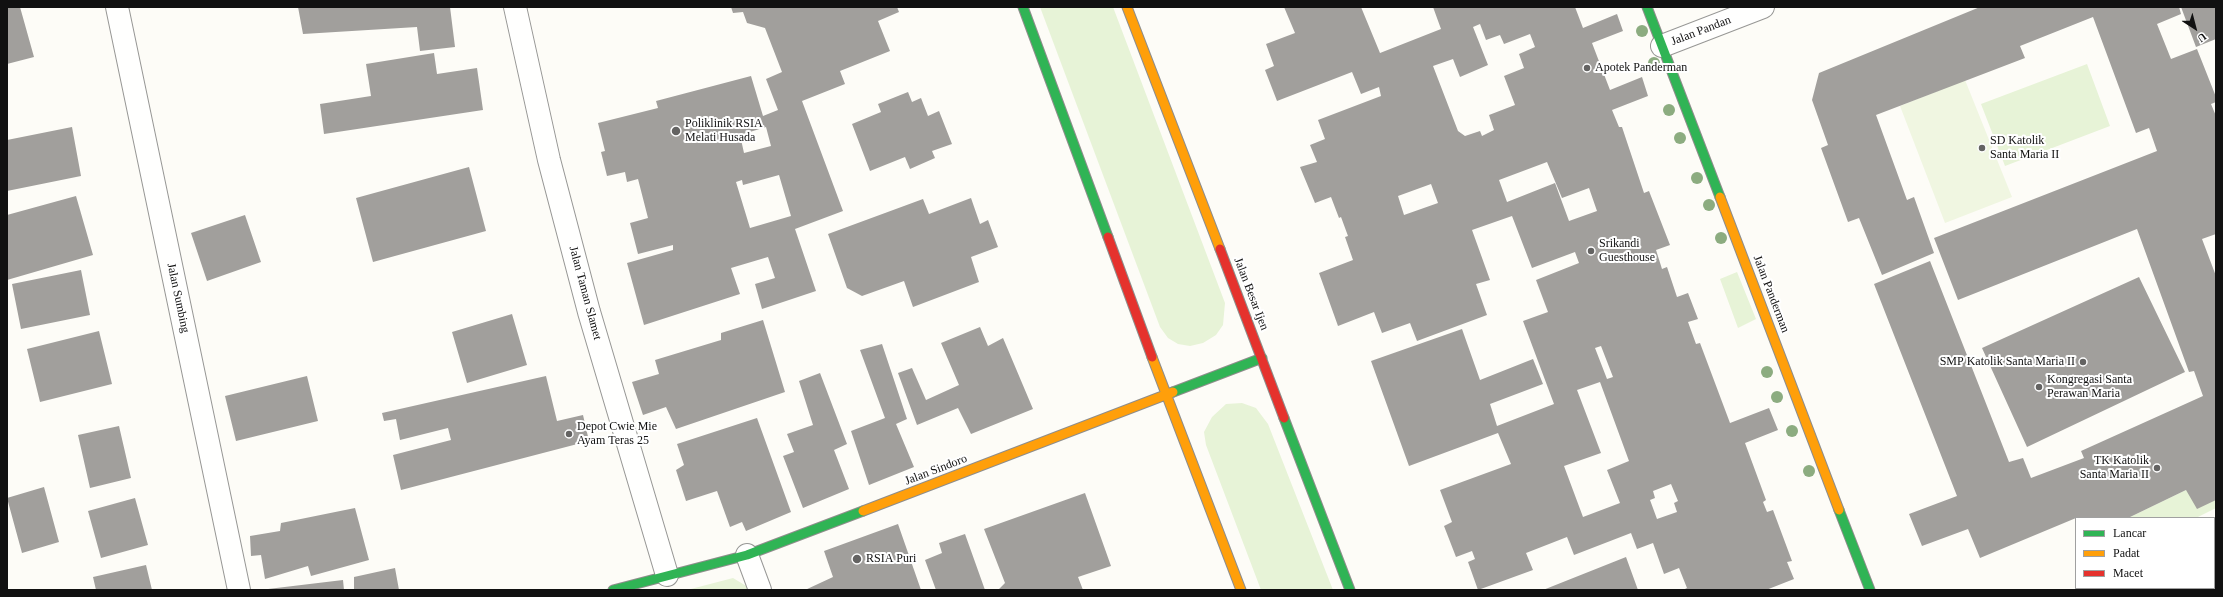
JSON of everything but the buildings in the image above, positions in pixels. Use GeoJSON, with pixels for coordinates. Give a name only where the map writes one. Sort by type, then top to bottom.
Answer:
{"type":"FeatureCollection","features":[{"type":"Feature","properties":{"kind":"street","name":"Jalan Sumbing"},"geometry":{"type":"LineString","coordinates":[[117,7],[239,590]]}},
{"type":"Feature","properties":{"kind":"street","name":"Jalan Taman Slamet"},"geometry":{"type":"LineString","coordinates":[[515,7],[549,160],[589,312],[667,575]]}},
{"type":"Feature","properties":{"kind":"street"},"geometry":{"type":"LineString","coordinates":[[1023,7],[1166,395],[1241,590]]}},
{"type":"Feature","properties":{"kind":"street","name":"Jalan Besar Ijen"},"geometry":{"type":"LineString","coordinates":[[1127,7],[1350,590]]}},
{"type":"Feature","properties":{"kind":"street","name":"Jalan Panderman"},"geometry":{"type":"LineString","coordinates":[[1647,7],[1870,590]]}},
{"type":"Feature","properties":{"kind":"street","name":"Jalan Pandan"},"geometry":{"type":"LineString","coordinates":[[1662,46],[1763,7]]}},
{"type":"Feature","properties":{"kind":"street","name":"Jalan Sindoro"},"geometry":{"type":"LineString","coordinates":[[613,590],[747,555],[1262,358]]}},
{"type":"Feature","properties":{"kind":"street"},"geometry":{"type":"LineString","coordinates":[[747,555],[760,590]]}},
{"type":"Feature","properties":{"kind":"green space"},"geometry":{"type":"Polygon","coordinates":[[[1040,7],[1113,7],[1225,303],[1223,325],[1216,335],[1203,343],[1190,346],[1178,344],[1168,338],[1160,327],[1040,7]]]}},
{"type":"Feature","properties":{"kind":"green space"},"geometry":{"type":"Polygon","coordinates":[[[2087,64],[2110,126],[2005,166],[1981,104],[2087,64]]]}},
{"type":"Feature","properties":{"kind":"green space"},"geometry":{"type":"Polygon","coordinates":[[[1965,80],[2012,197],[1945,223],[1900,106],[1965,80]]]}},
{"type":"Feature","properties":{"kind":"green space"},"geometry":{"type":"Polygon","coordinates":[[[1737,272],[1756,319],[1738,328],[1720,279],[1737,272]]]}},
{"type":"Feature","properties":{"kind":"green space"},"geometry":{"type":"Polygon","coordinates":[[[1242,403],[1256,408],[1268,424],[1333,590],[1261,590],[1206,445],[1204,432],[1212,417],[1226,404],[1242,403]]]}},
{"type":"Feature","properties":{"kind":"green space"},"geometry":{"type":"Polygon","coordinates":[[[2186,490],[2216,500],[2216,508],[2198,517],[2130,517],[2186,490]]]}},
{"type":"Feature","properties":{"kind":"green space"},"geometry":{"type":"Polygon","coordinates":[[[733,578],[748,587],[749,590],[687,590],[733,578]]]}},
{"type":"Feature","properties":{"kind":"traffic: fast"},"geometry":{"type":"LineString","coordinates":[[1023,7],[1108,237]]}},
{"type":"Feature","properties":{"kind":"traffic: fast"},"geometry":{"type":"LineString","coordinates":[[1647,7],[1720,197]]}},
{"type":"Feature","properties":{"kind":"traffic: fast"},"geometry":{"type":"LineString","coordinates":[[1173,392],[1262,358]]}},
{"type":"Feature","properties":{"kind":"traffic: fast"},"geometry":{"type":"LineString","coordinates":[[1284,418],[1350,590]]}},
{"type":"Feature","properties":{"kind":"traffic: fast"},"geometry":{"type":"LineString","coordinates":[[1839,510],[1870,590]]}},
{"type":"Feature","properties":{"kind":"traffic: fast"},"geometry":{"type":"LineString","coordinates":[[613,590],[747,555],[863,511]]}},
{"type":"Feature","properties":{"kind":"traffic: slow"},"geometry":{"type":"LineString","coordinates":[[1127,7],[1220,249]]}},
{"type":"Feature","properties":{"kind":"traffic: slow"},"geometry":{"type":"LineString","coordinates":[[1720,197],[1839,510]]}},
{"type":"Feature","properties":{"kind":"traffic: slow"},"geometry":{"type":"LineString","coordinates":[[1152,357],[1241,590]]}},
{"type":"Feature","properties":{"kind":"traffic: slow"},"geometry":{"type":"LineString","coordinates":[[863,511],[1173,392]]}},
{"type":"Feature","properties":{"kind":"traffic: jam"},"geometry":{"type":"LineString","coordinates":[[1108,237],[1152,357]]}},
{"type":"Feature","properties":{"kind":"traffic: jam"},"geometry":{"type":"LineString","coordinates":[[1220,249],[1284,418]]}},
{"type":"Feature","properties":{"kind":"place","name":"Apotek Panderman"},"geometry":{"type":"Point","coordinates":[1587,68]}},
{"type":"Feature","properties":{"kind":"place","name":"Poliklinik RSIA Melati Husada"},"geometry":{"type":"Point","coordinates":[676,131]}},
{"type":"Feature","properties":{"kind":"place","name":"SD Katolik Santa Maria II"},"geometry":{"type":"Point","coordinates":[1982,148]}},
{"type":"Feature","properties":{"kind":"place","name":"Srikandi Guesthouse"},"geometry":{"type":"Point","coordinates":[1591,251]}},
{"type":"Feature","properties":{"kind":"place","name":"SMP Katolik Santa Maria II"},"geometry":{"type":"Point","coordinates":[2083,362]}},
{"type":"Feature","properties":{"kind":"place","name":"Kongregasi Santa Perawan Maria"},"geometry":{"type":"Point","coordinates":[2039,387]}},
{"type":"Feature","properties":{"kind":"place","name":"Depot Cwie Mie Ayam Teras 25"},"geometry":{"type":"Point","coordinates":[569,434]}},
{"type":"Feature","properties":{"kind":"place","name":"TK Katolik Santa Maria II"},"geometry":{"type":"Point","coordinates":[2157,468]}},
{"type":"Feature","properties":{"kind":"place","name":"RSIA Puri"},"geometry":{"type":"Point","coordinates":[857,559]}}]}
